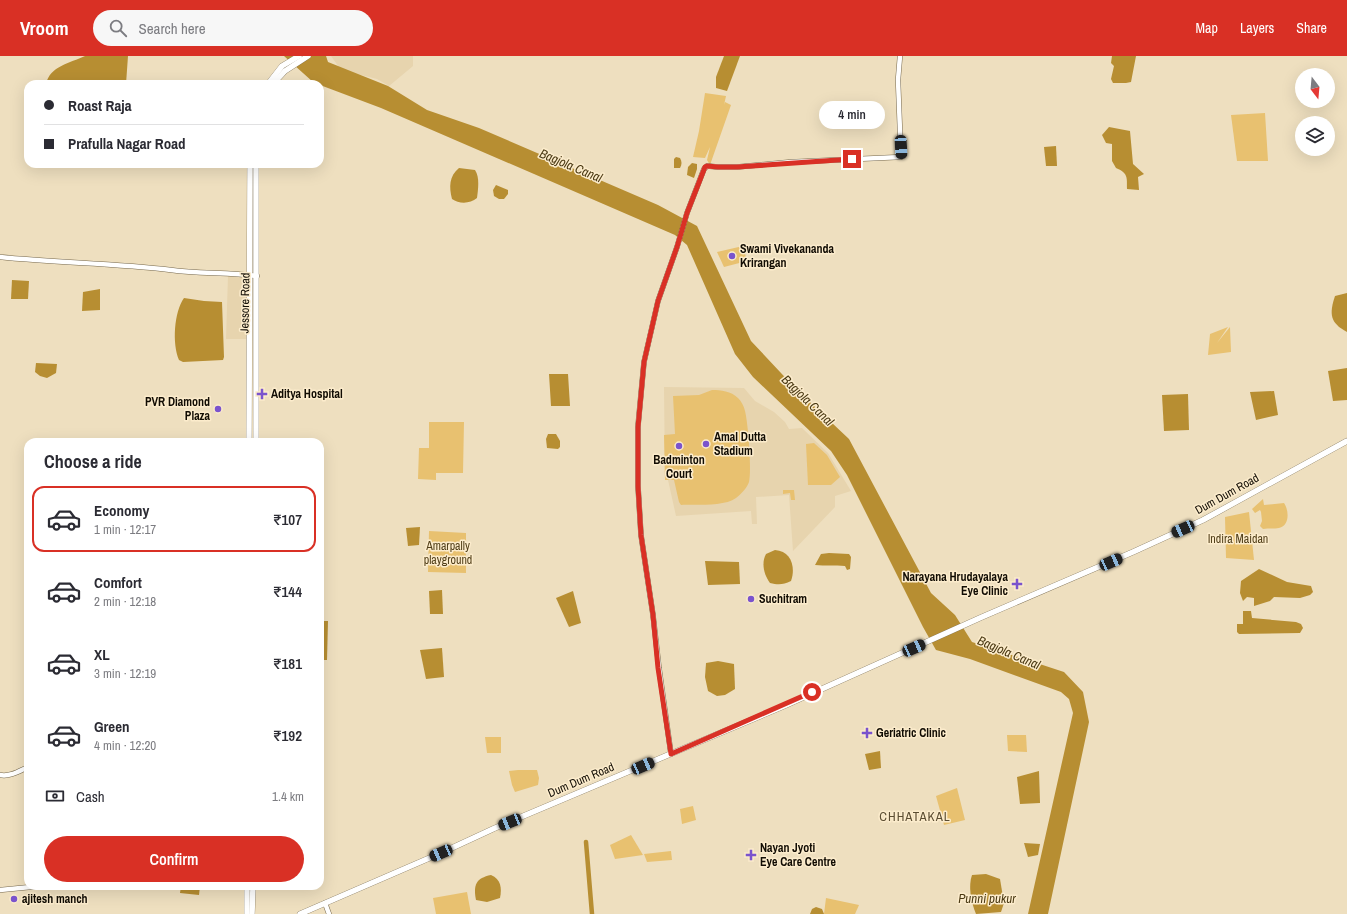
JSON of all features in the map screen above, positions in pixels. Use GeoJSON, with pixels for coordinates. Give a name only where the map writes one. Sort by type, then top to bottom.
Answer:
{"type":"FeatureCollection","features":[{"type":"Feature","properties":{"kind":"main road"},"geometry":{"type":"LineString","coordinates":[[272,80],[298,56]]}},
{"type":"Feature","properties":{"kind":"main road"},"geometry":{"type":"LineString","coordinates":[[291,63],[308,56]]}},
{"type":"Feature","properties":{"kind":"main road"},"geometry":{"type":"LineString","coordinates":[[275,80],[279,73]]}},
{"type":"Feature","properties":{"kind":"main road","name":"Jessore Road"},"geometry":{"type":"LineString","coordinates":[[250,168],[254,275],[256,438]]}},
{"type":"Feature","properties":{"kind":"main road","name":"Jessore Road"},"geometry":{"type":"LineString","coordinates":[[249,438],[256,168]]}},
{"type":"Feature","properties":{"kind":"main road","name":"Dum Dum Road"},"geometry":{"type":"LineString","coordinates":[[300,914],[495,828],[671,754],[926,643],[1203,520],[1347,441]]}},
{"type":"Feature","properties":{"kind":"main road"},"geometry":{"type":"LineString","coordinates":[[244,914],[246,890]]}},
{"type":"Feature","properties":{"kind":"main road"},"geometry":{"type":"LineString","coordinates":[[246,890],[247,914]]}},
{"type":"Feature","properties":{"kind":"main road"},"geometry":{"type":"LineString","coordinates":[[252,914],[253,890]]}},
{"type":"Feature","properties":{"kind":"street"},"geometry":{"type":"LineString","coordinates":[[671,754],[658,668],[653,615],[641,535],[638,486],[638,427],[643,368],[658,301],[687,213],[704,169],[707,166],[731,167],[901,157],[898,80],[900,56]]}},
{"type":"Feature","properties":{"kind":"street"},"geometry":{"type":"LineString","coordinates":[[0,257],[34,261],[254,275]]}},
{"type":"Feature","properties":{"kind":"street"},"geometry":{"type":"LineString","coordinates":[[0,775],[5,776],[24,769]]}},
{"type":"Feature","properties":{"kind":"street"},"geometry":{"type":"LineString","coordinates":[[0,890],[24,888]]}},
{"type":"Feature","properties":{"kind":"street"},"geometry":{"type":"LineString","coordinates":[[325,903],[329,914]]}},
{"type":"Feature","properties":{"kind":"shaded area"},"geometry":{"type":"Polygon","coordinates":[[[331,56],[413,56],[413,66],[389,86],[377,79],[341,70],[331,56]]]}},
{"type":"Feature","properties":{"kind":"shaded area"},"geometry":{"type":"Polygon","coordinates":[[[228,276],[249,277],[247,339],[226,339],[228,276]]]}},
{"type":"Feature","properties":{"kind":"shaded area"},"geometry":{"type":"Polygon","coordinates":[[[664,387],[744,388],[755,401],[774,412],[785,422],[789,429],[802,428],[828,453],[851,491],[835,496],[835,507],[793,551],[789,495],[756,497],[757,524],[752,524],[751,511],[676,516],[668,480],[665,480],[664,387]]]}},
{"type":"Feature","properties":{"kind":"green space"},"geometry":{"type":"Polygon","coordinates":[[[705,93],[726,96],[724,105],[725,102],[731,105],[710,165],[707,160],[710,147],[705,158],[693,157],[705,93]]]}},
{"type":"Feature","properties":{"kind":"green space"},"geometry":{"type":"Polygon","coordinates":[[[1265,113],[1268,161],[1237,161],[1231,115],[1265,113]]]}},
{"type":"Feature","properties":{"kind":"green space","name":"Swami Vivekananda Krirangan"},"geometry":{"type":"Polygon","coordinates":[[[743,246],[747,261],[724,267],[717,252],[743,246]]]}},
{"type":"Feature","properties":{"kind":"green space"},"geometry":{"type":"Polygon","coordinates":[[[1228,327],[1217,343],[1230,327],[1231,352],[1208,355],[1210,334],[1228,327]]]}},
{"type":"Feature","properties":{"kind":"green space","name":"Amal Dutta Stadium"},"geometry":{"type":"Polygon","coordinates":[[[712,390],[729,392],[739,399],[744,407],[749,447],[749,482],[742,493],[731,501],[717,504],[681,505],[674,480],[665,480],[664,435],[675,434],[673,396],[699,395],[712,390]]]}},
{"type":"Feature","properties":{"kind":"green space"},"geometry":{"type":"Polygon","coordinates":[[[429,422],[464,422],[463,473],[436,473],[436,480],[418,479],[419,448],[429,448],[429,422]]]}},
{"type":"Feature","properties":{"kind":"green space"},"geometry":{"type":"Polygon","coordinates":[[[814,443],[827,455],[840,477],[831,485],[808,485],[806,444],[814,443]]]}},
{"type":"Feature","properties":{"kind":"green space"},"geometry":{"type":"Polygon","coordinates":[[[783,490],[794,490],[795,500],[791,500],[790,493],[783,494],[783,490]]]}},
{"type":"Feature","properties":{"kind":"green space"},"geometry":{"type":"Polygon","coordinates":[[[1263,499],[1264,505],[1284,503],[1288,517],[1283,527],[1263,529],[1260,526],[1262,521],[1261,512],[1260,510],[1255,513],[1252,509],[1263,499]]]}},
{"type":"Feature","properties":{"kind":"green space","name":"Indira Maidan"},"geometry":{"type":"Polygon","coordinates":[[[1249,512],[1254,560],[1226,558],[1225,517],[1249,512]]]}},
{"type":"Feature","properties":{"kind":"green space","name":"Amarpally playground"},"geometry":{"type":"Polygon","coordinates":[[[429,531],[466,533],[466,573],[428,572],[429,531]]]}},
{"type":"Feature","properties":{"kind":"green space"},"geometry":{"type":"Polygon","coordinates":[[[1007,735],[1026,735],[1027,752],[1008,751],[1007,735]]]}},
{"type":"Feature","properties":{"kind":"green space"},"geometry":{"type":"Polygon","coordinates":[[[485,737],[501,737],[501,753],[487,753],[485,737]]]}},
{"type":"Feature","properties":{"kind":"green space"},"geometry":{"type":"Polygon","coordinates":[[[537,770],[539,778],[538,785],[515,792],[509,771],[537,770]]]}},
{"type":"Feature","properties":{"kind":"green space"},"geometry":{"type":"Polygon","coordinates":[[[957,788],[965,820],[944,825],[936,796],[957,788]]]}},
{"type":"Feature","properties":{"kind":"green space"},"geometry":{"type":"Polygon","coordinates":[[[693,806],[696,820],[682,824],[680,809],[693,806]]]}},
{"type":"Feature","properties":{"kind":"green space"},"geometry":{"type":"Polygon","coordinates":[[[631,835],[643,855],[615,859],[610,845],[631,835]]]}},
{"type":"Feature","properties":{"kind":"green space"},"geometry":{"type":"Polygon","coordinates":[[[671,851],[672,860],[647,862],[644,854],[671,851]]]}},
{"type":"Feature","properties":{"kind":"green space"},"geometry":{"type":"Polygon","coordinates":[[[467,892],[471,914],[436,914],[433,898],[467,892]]]}},
{"type":"Feature","properties":{"kind":"green space"},"geometry":{"type":"Polygon","coordinates":[[[826,898],[859,905],[855,914],[824,914],[826,898]]]}},
{"type":"Feature","properties":{"kind":"water"},"geometry":{"type":"Polygon","coordinates":[[[85,56],[128,56],[126,80],[47,80],[56,69],[85,56]]]}},
{"type":"Feature","properties":{"kind":"water"},"geometry":{"type":"Polygon","coordinates":[[[284,56],[326,56],[328,62],[388,86],[427,110],[479,128],[658,205],[697,226],[751,341],[796,389],[849,439],[931,593],[955,615],[972,642],[1064,672],[1083,692],[1089,722],[1048,914],[1028,914],[1073,713],[1069,699],[1061,692],[970,659],[936,650],[847,475],[831,451],[753,377],[735,354],[687,245],[675,235],[381,108],[324,87],[324,80],[311,80],[284,56]]]}},
{"type":"Feature","properties":{"kind":"water"},"geometry":{"type":"Polygon","coordinates":[[[724,56],[740,56],[727,91],[716,88],[716,77],[724,56]]]}},
{"type":"Feature","properties":{"kind":"water"},"geometry":{"type":"Polygon","coordinates":[[[1112,56],[1136,56],[1131,82],[1113,83],[1111,79],[1114,66],[1111,63],[1112,56]]]}},
{"type":"Feature","properties":{"kind":"water"},"geometry":{"type":"Polygon","coordinates":[[[1109,127],[1130,131],[1133,164],[1144,174],[1138,177],[1139,190],[1127,189],[1125,174],[1116,168],[1112,161],[1112,144],[1106,143],[1102,135],[1109,127]]]}},
{"type":"Feature","properties":{"kind":"water"},"geometry":{"type":"Polygon","coordinates":[[[1056,146],[1057,166],[1046,166],[1044,147],[1056,146]]]}},
{"type":"Feature","properties":{"kind":"water"},"geometry":{"type":"Polygon","coordinates":[[[676,157],[680,158],[681,160],[680,168],[674,168],[674,159],[676,157]]]}},
{"type":"Feature","properties":{"kind":"water"},"geometry":{"type":"Polygon","coordinates":[[[692,163],[697,164],[694,178],[687,175],[688,167],[692,163]]]}},
{"type":"Feature","properties":{"kind":"water"},"geometry":{"type":"Polygon","coordinates":[[[459,168],[475,170],[477,173],[477,198],[474,200],[461,202],[452,199],[450,190],[451,182],[453,175],[459,168]]]}},
{"type":"Feature","properties":{"kind":"water"},"geometry":{"type":"Polygon","coordinates":[[[496,185],[508,190],[508,194],[504,199],[499,199],[494,196],[493,190],[496,185]]]}},
{"type":"Feature","properties":{"kind":"water"},"geometry":{"type":"Polygon","coordinates":[[[12,280],[29,281],[28,299],[11,299],[12,280]]]}},
{"type":"Feature","properties":{"kind":"water"},"geometry":{"type":"Polygon","coordinates":[[[100,289],[100,310],[82,311],[83,292],[100,289]]]}},
{"type":"Feature","properties":{"kind":"water"},"geometry":{"type":"Polygon","coordinates":[[[1347,293],[1347,332],[1341,329],[1334,321],[1332,317],[1332,308],[1335,296],[1347,293]]]}},
{"type":"Feature","properties":{"kind":"water"},"geometry":{"type":"Polygon","coordinates":[[[184,298],[222,302],[223,360],[183,362],[179,360],[175,346],[175,328],[178,311],[184,298]]]}},
{"type":"Feature","properties":{"kind":"water"},"geometry":{"type":"Polygon","coordinates":[[[36,363],[57,364],[56,373],[47,378],[40,376],[35,372],[36,363]]]}},
{"type":"Feature","properties":{"kind":"water"},"geometry":{"type":"Polygon","coordinates":[[[1347,368],[1347,400],[1333,401],[1328,371],[1347,368]]]}},
{"type":"Feature","properties":{"kind":"water"},"geometry":{"type":"Polygon","coordinates":[[[549,374],[568,374],[570,406],[551,406],[549,374]]]}},
{"type":"Feature","properties":{"kind":"water"},"geometry":{"type":"Polygon","coordinates":[[[1274,391],[1278,415],[1256,420],[1250,392],[1274,391]]]}},
{"type":"Feature","properties":{"kind":"water"},"geometry":{"type":"Polygon","coordinates":[[[1188,394],[1189,430],[1164,431],[1162,395],[1188,394]]]}},
{"type":"Feature","properties":{"kind":"water"},"geometry":{"type":"Polygon","coordinates":[[[548,434],[556,434],[560,441],[560,447],[558,449],[547,448],[546,439],[548,434]]]}},
{"type":"Feature","properties":{"kind":"water"},"geometry":{"type":"Polygon","coordinates":[[[420,527],[419,545],[408,546],[406,528],[420,527]]]}},
{"type":"Feature","properties":{"kind":"water"},"geometry":{"type":"Polygon","coordinates":[[[775,550],[785,553],[791,561],[793,570],[791,581],[778,584],[770,583],[766,576],[763,565],[764,558],[766,554],[775,550]]]}},
{"type":"Feature","properties":{"kind":"water"},"geometry":{"type":"Polygon","coordinates":[[[821,554],[849,554],[851,557],[850,569],[847,570],[845,566],[815,565],[821,554]]]}},
{"type":"Feature","properties":{"kind":"water"},"geometry":{"type":"Polygon","coordinates":[[[705,561],[739,562],[740,584],[708,585],[705,561]]]}},
{"type":"Feature","properties":{"kind":"water"},"geometry":{"type":"Polygon","coordinates":[[[1259,569],[1287,582],[1311,586],[1313,592],[1310,595],[1300,598],[1274,597],[1270,601],[1254,606],[1254,598],[1247,597],[1243,601],[1240,593],[1241,581],[1259,569]]]}},
{"type":"Feature","properties":{"kind":"water"},"geometry":{"type":"Polygon","coordinates":[[[442,590],[443,614],[430,614],[429,591],[442,590]]]}},
{"type":"Feature","properties":{"kind":"water"},"geometry":{"type":"Polygon","coordinates":[[[573,591],[581,623],[569,627],[556,598],[573,591]]]}},
{"type":"Feature","properties":{"kind":"water"},"geometry":{"type":"Polygon","coordinates":[[[1243,611],[1251,611],[1252,618],[1296,622],[1301,624],[1303,628],[1300,633],[1239,634],[1237,632],[1237,624],[1243,624],[1243,611]]]}},
{"type":"Feature","properties":{"kind":"water"},"geometry":{"type":"Polygon","coordinates":[[[324,621],[328,621],[327,660],[324,660],[324,621]]]}},
{"type":"Feature","properties":{"kind":"water"},"geometry":{"type":"Polygon","coordinates":[[[442,648],[444,677],[426,679],[420,650],[442,648]]]}},
{"type":"Feature","properties":{"kind":"water"},"geometry":{"type":"Polygon","coordinates":[[[718,661],[734,664],[735,689],[725,695],[717,696],[708,691],[705,677],[706,663],[718,661]]]}},
{"type":"Feature","properties":{"kind":"water"},"geometry":{"type":"Polygon","coordinates":[[[880,751],[881,768],[869,770],[865,754],[880,751]]]}},
{"type":"Feature","properties":{"kind":"water"},"geometry":{"type":"Polygon","coordinates":[[[1039,771],[1040,803],[1020,804],[1017,777],[1039,771]]]}},
{"type":"Feature","properties":{"kind":"water"},"geometry":{"type":"Polygon","coordinates":[[[1024,843],[1040,844],[1038,855],[1028,857],[1024,843]]]}},
{"type":"Feature","properties":{"kind":"water","name":"Punni pukur"},"geometry":{"type":"Polygon","coordinates":[[[986,874],[1000,879],[1004,903],[1001,912],[976,914],[971,894],[970,884],[972,875],[986,874]]]}},
{"type":"Feature","properties":{"kind":"water"},"geometry":{"type":"Polygon","coordinates":[[[491,875],[499,881],[501,891],[500,898],[487,902],[476,900],[475,886],[479,880],[491,875]]]}},
{"type":"Feature","properties":{"kind":"water"},"geometry":{"type":"Polygon","coordinates":[[[180,890],[200,890],[199,895],[180,893],[180,890]]]}},
{"type":"Feature","properties":{"kind":"water"},"geometry":{"type":"Polygon","coordinates":[[[816,907],[822,909],[824,914],[810,914],[812,909],[816,907]]]}},
{"type":"Feature","properties":{"kind":"waterway"},"geometry":{"type":"LineString","coordinates":[[586,842],[592,914]]}},
{"type":"Feature","properties":{"kind":"place","name":"Swami Vivekananda Krirangan"},"geometry":{"type":"Point","coordinates":[732,256]}},
{"type":"Feature","properties":{"kind":"place","name":"Aditya Hospital"},"geometry":{"type":"Point","coordinates":[262,394]}},
{"type":"Feature","properties":{"kind":"place","name":"PVR Diamond Plaza"},"geometry":{"type":"Point","coordinates":[218,409]}},
{"type":"Feature","properties":{"kind":"place","name":"Amal Dutta Stadium"},"geometry":{"type":"Point","coordinates":[706,444]}},
{"type":"Feature","properties":{"kind":"place","name":"Badminton Court"},"geometry":{"type":"Point","coordinates":[679,446]}},
{"type":"Feature","properties":{"kind":"place","name":"Narayana Hrudayalaya Eye Clinic"},"geometry":{"type":"Point","coordinates":[1017,584]}},
{"type":"Feature","properties":{"kind":"place","name":"Suchitram"},"geometry":{"type":"Point","coordinates":[751,599]}},
{"type":"Feature","properties":{"kind":"place","name":"Geriatric Clinic"},"geometry":{"type":"Point","coordinates":[867,733]}},
{"type":"Feature","properties":{"kind":"place","name":"Nayan Jyoti Eye Care Centre"},"geometry":{"type":"Point","coordinates":[751,855]}},
{"type":"Feature","properties":{"kind":"place","name":"ajitesh manch"},"geometry":{"type":"Point","coordinates":[14,899]}},
{"type":"Feature","properties":{"kind":"district","name":"CHHATAKAL"},"geometry":{"type":"Point","coordinates":[915,816]}},
{"type":"Feature","properties":{"kind":"route"},"geometry":{"type":"LineString","coordinates":[[812,692],[784,706],[738,724],[671,754],[658,668],[653,615],[648,590],[641,535],[637,451],[641,387],[644,362],[658,301],[687,213],[705,167],[737,167],[791,162],[852,159]]}},
{"type":"Feature","properties":{"kind":"water label","name":"Bagjola Canal"},"geometry":{"type":"Point","coordinates":[571,165]}},
{"type":"Feature","properties":{"kind":"water label","name":"Bagjola Canal"},"geometry":{"type":"Point","coordinates":[808,400]}},
{"type":"Feature","properties":{"kind":"water label","name":"Bagjola Canal"},"geometry":{"type":"Point","coordinates":[1009,652]}}]}
